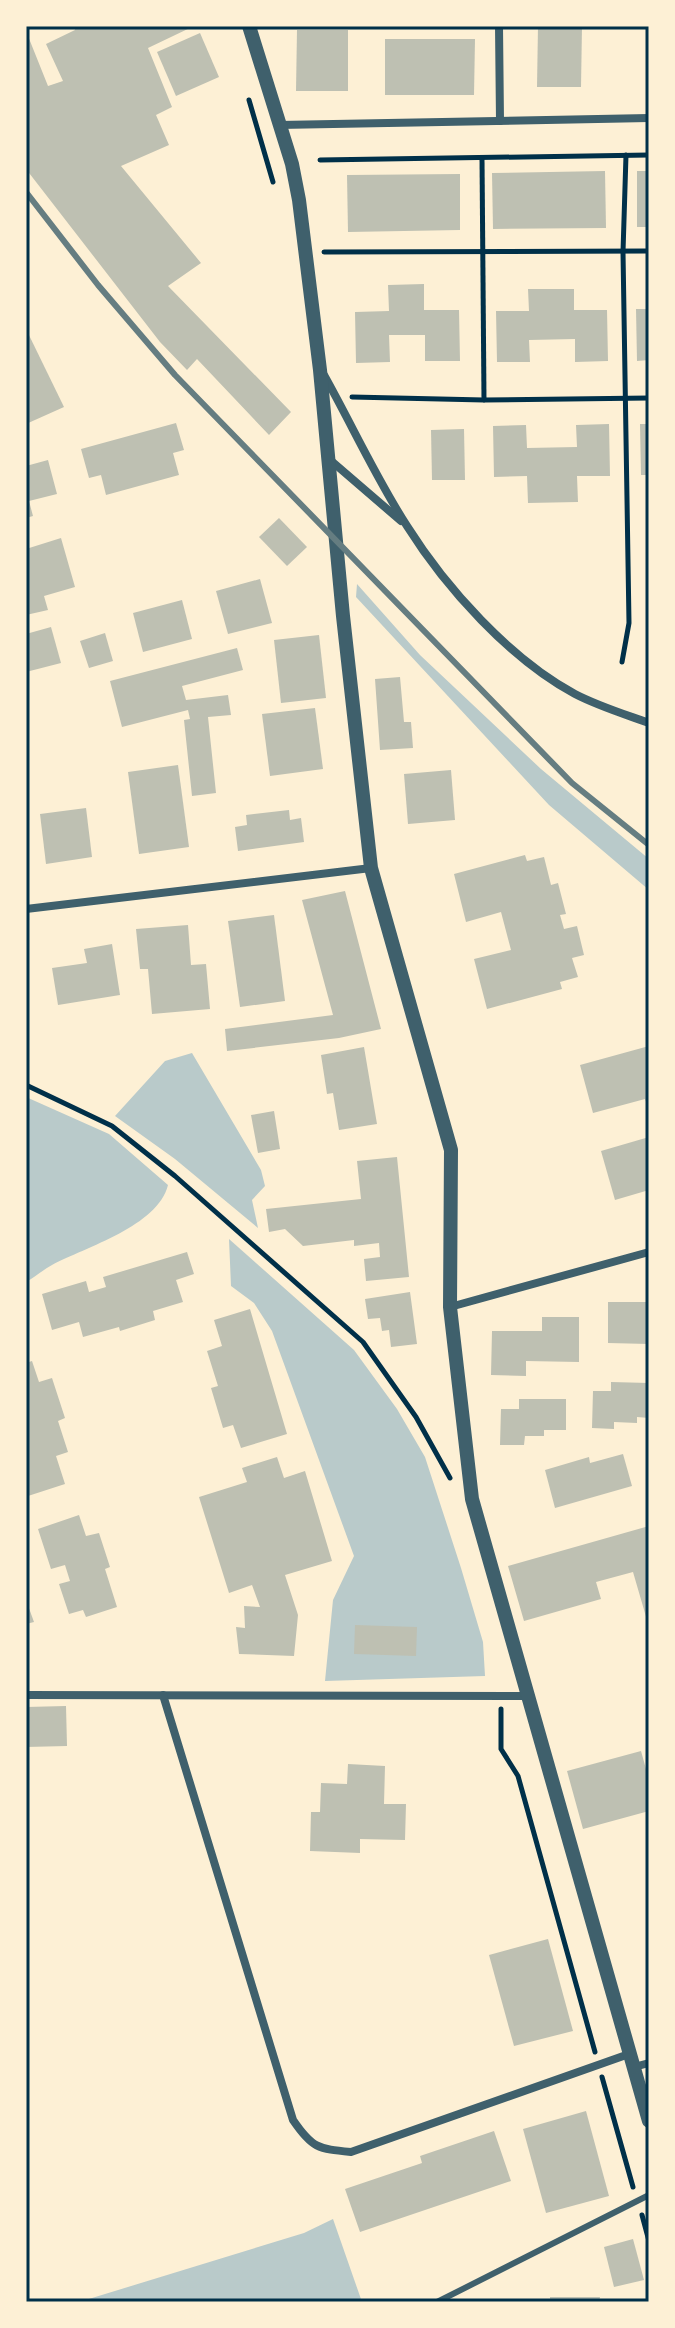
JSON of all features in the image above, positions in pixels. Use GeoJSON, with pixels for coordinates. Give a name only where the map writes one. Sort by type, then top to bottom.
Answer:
{"type":"FeatureCollection","features":[{"type":"Feature","properties":{"kind":"street"},"geometry":{"type":"LineString","coordinates":[[249,26],[296,182],[320,370],[371,868],[451,1150],[450,1307],[472,1499],[649,2121]]}},
{"type":"Feature","properties":{"kind":"street"},"geometry":{"type":"LineString","coordinates":[[499,26],[500,121]]}},
{"type":"Feature","properties":{"kind":"street"},"geometry":{"type":"LineString","coordinates":[[279,125],[649,118]]}},
{"type":"Feature","properties":{"kind":"street"},"geometry":{"type":"LineString","coordinates":[[320,370],[406,525],[431,561],[471,607],[544,675],[575,694],[649,723]]}},
{"type":"Feature","properties":{"kind":"street"},"geometry":{"type":"LineString","coordinates":[[329,459],[406,525]]}},
{"type":"Feature","properties":{"kind":"street"},"geometry":{"type":"LineString","coordinates":[[26,909],[371,868]]}},
{"type":"Feature","properties":{"kind":"street"},"geometry":{"type":"LineString","coordinates":[[450,1307],[649,1252]]}},
{"type":"Feature","properties":{"kind":"street"},"geometry":{"type":"LineString","coordinates":[[26,1695],[529,1696]]}},
{"type":"Feature","properties":{"kind":"street"},"geometry":{"type":"LineString","coordinates":[[163,1695],[293,2120],[307,2141],[321,2150],[351,2152],[598,2064],[632,2060],[649,2063]]}},
{"type":"Feature","properties":{"kind":"lane"},"geometry":{"type":"LineString","coordinates":[[437,2302],[649,2195]]}},
{"type":"Feature","properties":{"kind":"path"},"geometry":{"type":"LineString","coordinates":[[246,91],[277,195]]}},
{"type":"Feature","properties":{"kind":"path"},"geometry":{"type":"LineString","coordinates":[[622,662],[629,623],[623,252],[626,155]]}},
{"type":"Feature","properties":{"kind":"path"},"geometry":{"type":"LineString","coordinates":[[320,160],[649,155]]}},
{"type":"Feature","properties":{"kind":"path"},"geometry":{"type":"LineString","coordinates":[[482,158],[484,400]]}},
{"type":"Feature","properties":{"kind":"path"},"geometry":{"type":"LineString","coordinates":[[324,252],[649,251]]}},
{"type":"Feature","properties":{"kind":"path"},"geometry":{"type":"LineString","coordinates":[[351,397],[484,400],[649,398]]}},
{"type":"Feature","properties":{"kind":"path"},"geometry":{"type":"LineString","coordinates":[[26,1085],[112,1126],[175,1176],[363,1342],[416,1417],[451,1480]]}},
{"type":"Feature","properties":{"kind":"path"},"geometry":{"type":"LineString","coordinates":[[501,1695],[501,1749],[518,1776],[649,2241]]}},
{"type":"Feature","properties":{"kind":"shaded area"},"geometry":{"type":"Polygon","coordinates":[[[357,584],[420,655],[541,769],[649,859],[649,890],[549,805],[356,597],[357,584]]]}},
{"type":"Feature","properties":{"kind":"shaded area"},"geometry":{"type":"Polygon","coordinates":[[[192,1053],[261,1170],[265,1186],[252,1200],[258,1228],[175,1159],[115,1116],[165,1061],[192,1053]]]}},
{"type":"Feature","properties":{"kind":"shaded area"},"geometry":{"type":"Polygon","coordinates":[[[26,1097],[109,1134],[168,1185],[162,1199],[136,1224],[52,1265],[26,1282],[26,1097]]]}},
{"type":"Feature","properties":{"kind":"shaded area"},"geometry":{"type":"Polygon","coordinates":[[[229,1239],[354,1350],[397,1409],[425,1457],[483,1642],[485,1676],[325,1681],[333,1600],[354,1556],[272,1331],[254,1303],[231,1286],[229,1239]]]}},
{"type":"Feature","properties":{"kind":"shaded area"},"geometry":{"type":"Polygon","coordinates":[[[333,2219],[362,2302],[79,2302],[304,2233],[333,2219]]]}},
{"type":"Feature","properties":{"kind":"building"},"geometry":{"type":"Polygon","coordinates":[[[74,26],[194,26],[148,48],[172,107],[156,115],[169,145],[121,166],[201,263],[168,286],[291,412],[269,435],[197,359],[187,370],[160,342],[26,169],[26,31],[48,86],[63,81],[46,44],[75,30],[74,26]]]}},
{"type":"Feature","properties":{"kind":"building"},"geometry":{"type":"Polygon","coordinates":[[[538,26],[582,26],[581,87],[537,87],[538,26]]]}},
{"type":"Feature","properties":{"kind":"building"},"geometry":{"type":"Polygon","coordinates":[[[297,30],[348,30],[348,91],[296,91],[297,30]]]}},
{"type":"Feature","properties":{"kind":"building"},"geometry":{"type":"Polygon","coordinates":[[[200,33],[219,77],[176,96],[157,52],[200,33]]]}},
{"type":"Feature","properties":{"kind":"building"},"geometry":{"type":"Polygon","coordinates":[[[385,39],[475,39],[474,95],[385,95],[385,39]]]}},
{"type":"Feature","properties":{"kind":"building"},"geometry":{"type":"Polygon","coordinates":[[[605,171],[606,228],[493,229],[492,173],[605,171]]]}},
{"type":"Feature","properties":{"kind":"building"},"geometry":{"type":"Polygon","coordinates":[[[637,171],[649,171],[649,227],[637,227],[637,171]]]}},
{"type":"Feature","properties":{"kind":"building"},"geometry":{"type":"Polygon","coordinates":[[[460,174],[460,230],[348,232],[347,175],[460,174]]]}},
{"type":"Feature","properties":{"kind":"building"},"geometry":{"type":"Polygon","coordinates":[[[424,284],[424,310],[459,310],[460,361],[425,361],[425,335],[389,335],[390,362],[356,363],[355,312],[389,311],[388,285],[424,284]]]}},
{"type":"Feature","properties":{"kind":"building"},"geometry":{"type":"Polygon","coordinates":[[[528,289],[574,289],[574,310],[607,310],[608,361],[575,362],[575,339],[529,340],[530,362],[497,362],[496,311],[529,311],[528,289]]]}},
{"type":"Feature","properties":{"kind":"building"},"geometry":{"type":"Polygon","coordinates":[[[636,309],[649,309],[649,360],[637,361],[636,309]]]}},
{"type":"Feature","properties":{"kind":"building"},"geometry":{"type":"Polygon","coordinates":[[[26,329],[64,407],[26,424],[26,329]]]}},
{"type":"Feature","properties":{"kind":"building"},"geometry":{"type":"Polygon","coordinates":[[[176,423],[184,450],[173,453],[179,475],[106,495],[101,475],[89,478],[81,449],[176,423]]]}},
{"type":"Feature","properties":{"kind":"building"},"geometry":{"type":"Polygon","coordinates":[[[609,424],[610,476],[577,476],[578,502],[528,503],[527,476],[494,477],[493,426],[526,425],[527,448],[577,447],[576,425],[609,424]]]}},
{"type":"Feature","properties":{"kind":"building"},"geometry":{"type":"Polygon","coordinates":[[[640,424],[649,424],[649,475],[641,475],[640,424]]]}},
{"type":"Feature","properties":{"kind":"building"},"geometry":{"type":"Polygon","coordinates":[[[464,429],[465,480],[432,480],[431,430],[464,429]]]}},
{"type":"Feature","properties":{"kind":"building"},"geometry":{"type":"Polygon","coordinates":[[[48,460],[57,494],[29,501],[33,516],[26,518],[26,466],[48,460]]]}},
{"type":"Feature","properties":{"kind":"building"},"geometry":{"type":"Polygon","coordinates":[[[279,518],[307,547],[287,566],[259,537],[279,518]]]}},
{"type":"Feature","properties":{"kind":"building"},"geometry":{"type":"Polygon","coordinates":[[[61,538],[75,587],[44,596],[48,610],[26,615],[26,549],[61,538]]]}},
{"type":"Feature","properties":{"kind":"building"},"geometry":{"type":"Polygon","coordinates":[[[260,579],[272,623],[228,634],[216,591],[260,579]]]}},
{"type":"Feature","properties":{"kind":"building"},"geometry":{"type":"Polygon","coordinates":[[[182,600],[192,639],[143,652],[133,613],[182,600]]]}},
{"type":"Feature","properties":{"kind":"building"},"geometry":{"type":"Polygon","coordinates":[[[51,627],[61,663],[26,672],[26,634],[51,627]]]}},
{"type":"Feature","properties":{"kind":"building"},"geometry":{"type":"Polygon","coordinates":[[[105,633],[113,661],[89,668],[80,641],[105,633]]]}},
{"type":"Feature","properties":{"kind":"building"},"geometry":{"type":"Polygon","coordinates":[[[319,635],[326,698],[281,703],[274,640],[319,635]]]}},
{"type":"Feature","properties":{"kind":"building"},"geometry":{"type":"Polygon","coordinates":[[[237,648],[243,670],[182,686],[186,700],[228,695],[231,715],[208,717],[216,793],[192,796],[184,720],[190,719],[188,710],[122,727],[110,681],[237,648]]]}},
{"type":"Feature","properties":{"kind":"building"},"geometry":{"type":"Polygon","coordinates":[[[400,677],[404,722],[411,722],[413,748],[380,750],[375,679],[400,677]]]}},
{"type":"Feature","properties":{"kind":"building"},"geometry":{"type":"Polygon","coordinates":[[[315,708],[323,769],[270,776],[262,714],[315,708]]]}},
{"type":"Feature","properties":{"kind":"building"},"geometry":{"type":"Polygon","coordinates":[[[178,765],[189,847],[139,854],[128,772],[178,765]]]}},
{"type":"Feature","properties":{"kind":"building"},"geometry":{"type":"Polygon","coordinates":[[[451,770],[455,820],[408,824],[404,774],[451,770]]]}},
{"type":"Feature","properties":{"kind":"building"},"geometry":{"type":"Polygon","coordinates":[[[86,808],[92,857],[46,864],[40,814],[86,808]]]}},
{"type":"Feature","properties":{"kind":"building"},"geometry":{"type":"Polygon","coordinates":[[[289,810],[290,820],[301,818],[304,842],[238,851],[235,827],[247,825],[246,815],[289,810]]]}},
{"type":"Feature","properties":{"kind":"building"},"geometry":{"type":"Polygon","coordinates":[[[525,855],[527,861],[544,857],[551,885],[558,883],[566,914],[560,915],[564,929],[577,926],[584,955],[572,958],[578,977],[560,982],[562,989],[487,1009],[474,959],[511,950],[501,912],[466,922],[454,874],[525,855]]]}},
{"type":"Feature","properties":{"kind":"building"},"geometry":{"type":"Polygon","coordinates":[[[345,891],[381,1029],[339,1038],[227,1051],[225,1029],[333,1015],[302,900],[345,891]]]}},
{"type":"Feature","properties":{"kind":"building"},"geometry":{"type":"Polygon","coordinates":[[[274,915],[285,1001],[240,1007],[228,921],[274,915]]]}},
{"type":"Feature","properties":{"kind":"building"},"geometry":{"type":"Polygon","coordinates":[[[188,925],[191,965],[206,964],[210,1009],[152,1014],[148,969],[140,969],[136,929],[188,925]]]}},
{"type":"Feature","properties":{"kind":"building"},"geometry":{"type":"Polygon","coordinates":[[[112,944],[120,995],[58,1005],[52,968],[87,963],[84,949],[112,944]]]}},
{"type":"Feature","properties":{"kind":"building"},"geometry":{"type":"Polygon","coordinates":[[[649,1046],[649,1109],[645,1099],[593,1113],[580,1065],[649,1046]]]}},
{"type":"Feature","properties":{"kind":"building"},"geometry":{"type":"Polygon","coordinates":[[[364,1047],[377,1124],[339,1130],[333,1093],[327,1094],[321,1055],[364,1047]]]}},
{"type":"Feature","properties":{"kind":"building"},"geometry":{"type":"Polygon","coordinates":[[[274,1111],[280,1149],[258,1153],[251,1115],[274,1111]]]}},
{"type":"Feature","properties":{"kind":"building"},"geometry":{"type":"Polygon","coordinates":[[[649,1137],[649,1190],[615,1200],[601,1151],[649,1137]]]}},
{"type":"Feature","properties":{"kind":"building"},"geometry":{"type":"Polygon","coordinates":[[[397,1157],[409,1277],[366,1281],[364,1259],[380,1257],[379,1243],[354,1246],[354,1240],[303,1246],[285,1229],[269,1232],[266,1209],[361,1199],[357,1161],[397,1157]]]}},
{"type":"Feature","properties":{"kind":"building"},"geometry":{"type":"Polygon","coordinates":[[[187,1252],[194,1274],[176,1280],[183,1302],[153,1311],[155,1320],[120,1331],[119,1327],[83,1337],[79,1322],[52,1330],[42,1294],[86,1281],[89,1292],[106,1287],[103,1277],[187,1252]]]}},
{"type":"Feature","properties":{"kind":"building"},"geometry":{"type":"Polygon","coordinates":[[[410,1292],[417,1344],[391,1347],[389,1330],[382,1331],[380,1318],[368,1319],[365,1299],[410,1292]]]}},
{"type":"Feature","properties":{"kind":"building"},"geometry":{"type":"Polygon","coordinates":[[[608,1302],[649,1302],[649,1344],[608,1343],[608,1302]]]}},
{"type":"Feature","properties":{"kind":"building"},"geometry":{"type":"Polygon","coordinates":[[[250,1309],[287,1434],[241,1448],[233,1425],[223,1428],[211,1388],[218,1386],[207,1351],[222,1346],[214,1320],[250,1309]]]}},
{"type":"Feature","properties":{"kind":"building"},"geometry":{"type":"Polygon","coordinates":[[[542,1317],[579,1317],[579,1362],[526,1361],[526,1376],[491,1375],[492,1331],[542,1331],[542,1317]]]}},
{"type":"Feature","properties":{"kind":"building"},"geometry":{"type":"Polygon","coordinates":[[[32,1361],[39,1382],[52,1378],[65,1418],[58,1421],[68,1452],[56,1456],[65,1484],[28,1496],[26,1363],[32,1361]]]}},
{"type":"Feature","properties":{"kind":"building"},"geometry":{"type":"Polygon","coordinates":[[[611,1382],[649,1383],[649,1418],[637,1417],[637,1423],[614,1422],[614,1429],[592,1428],[593,1391],[611,1391],[611,1382]]]}},
{"type":"Feature","properties":{"kind":"building"},"geometry":{"type":"Polygon","coordinates":[[[519,1399],[566,1399],[566,1430],[544,1430],[544,1436],[525,1436],[524,1445],[500,1445],[501,1409],[519,1409],[519,1399]]]}},
{"type":"Feature","properties":{"kind":"building"},"geometry":{"type":"Polygon","coordinates":[[[623,1454],[632,1486],[555,1508],[545,1470],[589,1457],[590,1463],[623,1454]]]}},
{"type":"Feature","properties":{"kind":"building"},"geometry":{"type":"Polygon","coordinates":[[[277,1457],[284,1478],[305,1471],[332,1561],[285,1575],[298,1615],[294,1656],[239,1654],[236,1627],[245,1628],[244,1606],[260,1607],[252,1585],[229,1593],[199,1497],[247,1482],[242,1468],[277,1457]]]}},
{"type":"Feature","properties":{"kind":"building"},"geometry":{"type":"Polygon","coordinates":[[[79,1515],[86,1536],[99,1533],[110,1567],[105,1569],[117,1607],[86,1617],[83,1610],[69,1614],[59,1584],[70,1581],[65,1565],[51,1569],[38,1529],[79,1515]]]}},
{"type":"Feature","properties":{"kind":"building"},"geometry":{"type":"Polygon","coordinates":[[[649,1526],[649,1627],[633,1572],[596,1582],[601,1599],[524,1621],[508,1566],[649,1526]]]}},
{"type":"Feature","properties":{"kind":"building"},"geometry":{"type":"Polygon","coordinates":[[[26,1600],[34,1622],[26,1624],[26,1600]]]}},
{"type":"Feature","properties":{"kind":"building"},"geometry":{"type":"Polygon","coordinates":[[[355,1625],[417,1627],[416,1656],[354,1654],[355,1625]]]}},
{"type":"Feature","properties":{"kind":"building"},"geometry":{"type":"Polygon","coordinates":[[[66,1706],[67,1746],[26,1747],[26,1707],[66,1706]]]}},
{"type":"Feature","properties":{"kind":"building"},"geometry":{"type":"Polygon","coordinates":[[[641,1751],[646,1769],[649,1768],[649,1811],[583,1829],[567,1771],[641,1751]]]}},
{"type":"Feature","properties":{"kind":"building"},"geometry":{"type":"Polygon","coordinates":[[[348,1764],[385,1766],[384,1804],[406,1804],[405,1840],[360,1839],[360,1853],[310,1851],[311,1812],[320,1812],[321,1783],[347,1784],[348,1764]]]}},
{"type":"Feature","properties":{"kind":"building"},"geometry":{"type":"Polygon","coordinates":[[[548,1939],[573,2031],[514,2046],[489,1955],[548,1939]]]}},
{"type":"Feature","properties":{"kind":"building"},"geometry":{"type":"Polygon","coordinates":[[[586,2111],[609,2196],[546,2213],[523,2129],[586,2111]]]}},
{"type":"Feature","properties":{"kind":"building"},"geometry":{"type":"Polygon","coordinates":[[[494,2131],[511,2181],[360,2232],[345,2189],[422,2163],[420,2156],[494,2131]]]}},
{"type":"Feature","properties":{"kind":"building"},"geometry":{"type":"Polygon","coordinates":[[[633,2239],[644,2280],[614,2287],[604,2247],[633,2239]]]}},
{"type":"Feature","properties":{"kind":"building"},"geometry":{"type":"Polygon","coordinates":[[[550,2297],[600,2297],[599,2302],[550,2302],[550,2297]]]}},
{"type":"Feature","properties":{"kind":"railway"},"geometry":{"type":"LineString","coordinates":[[26,192],[98,285],[175,375],[572,783],[649,845]]}}]}
